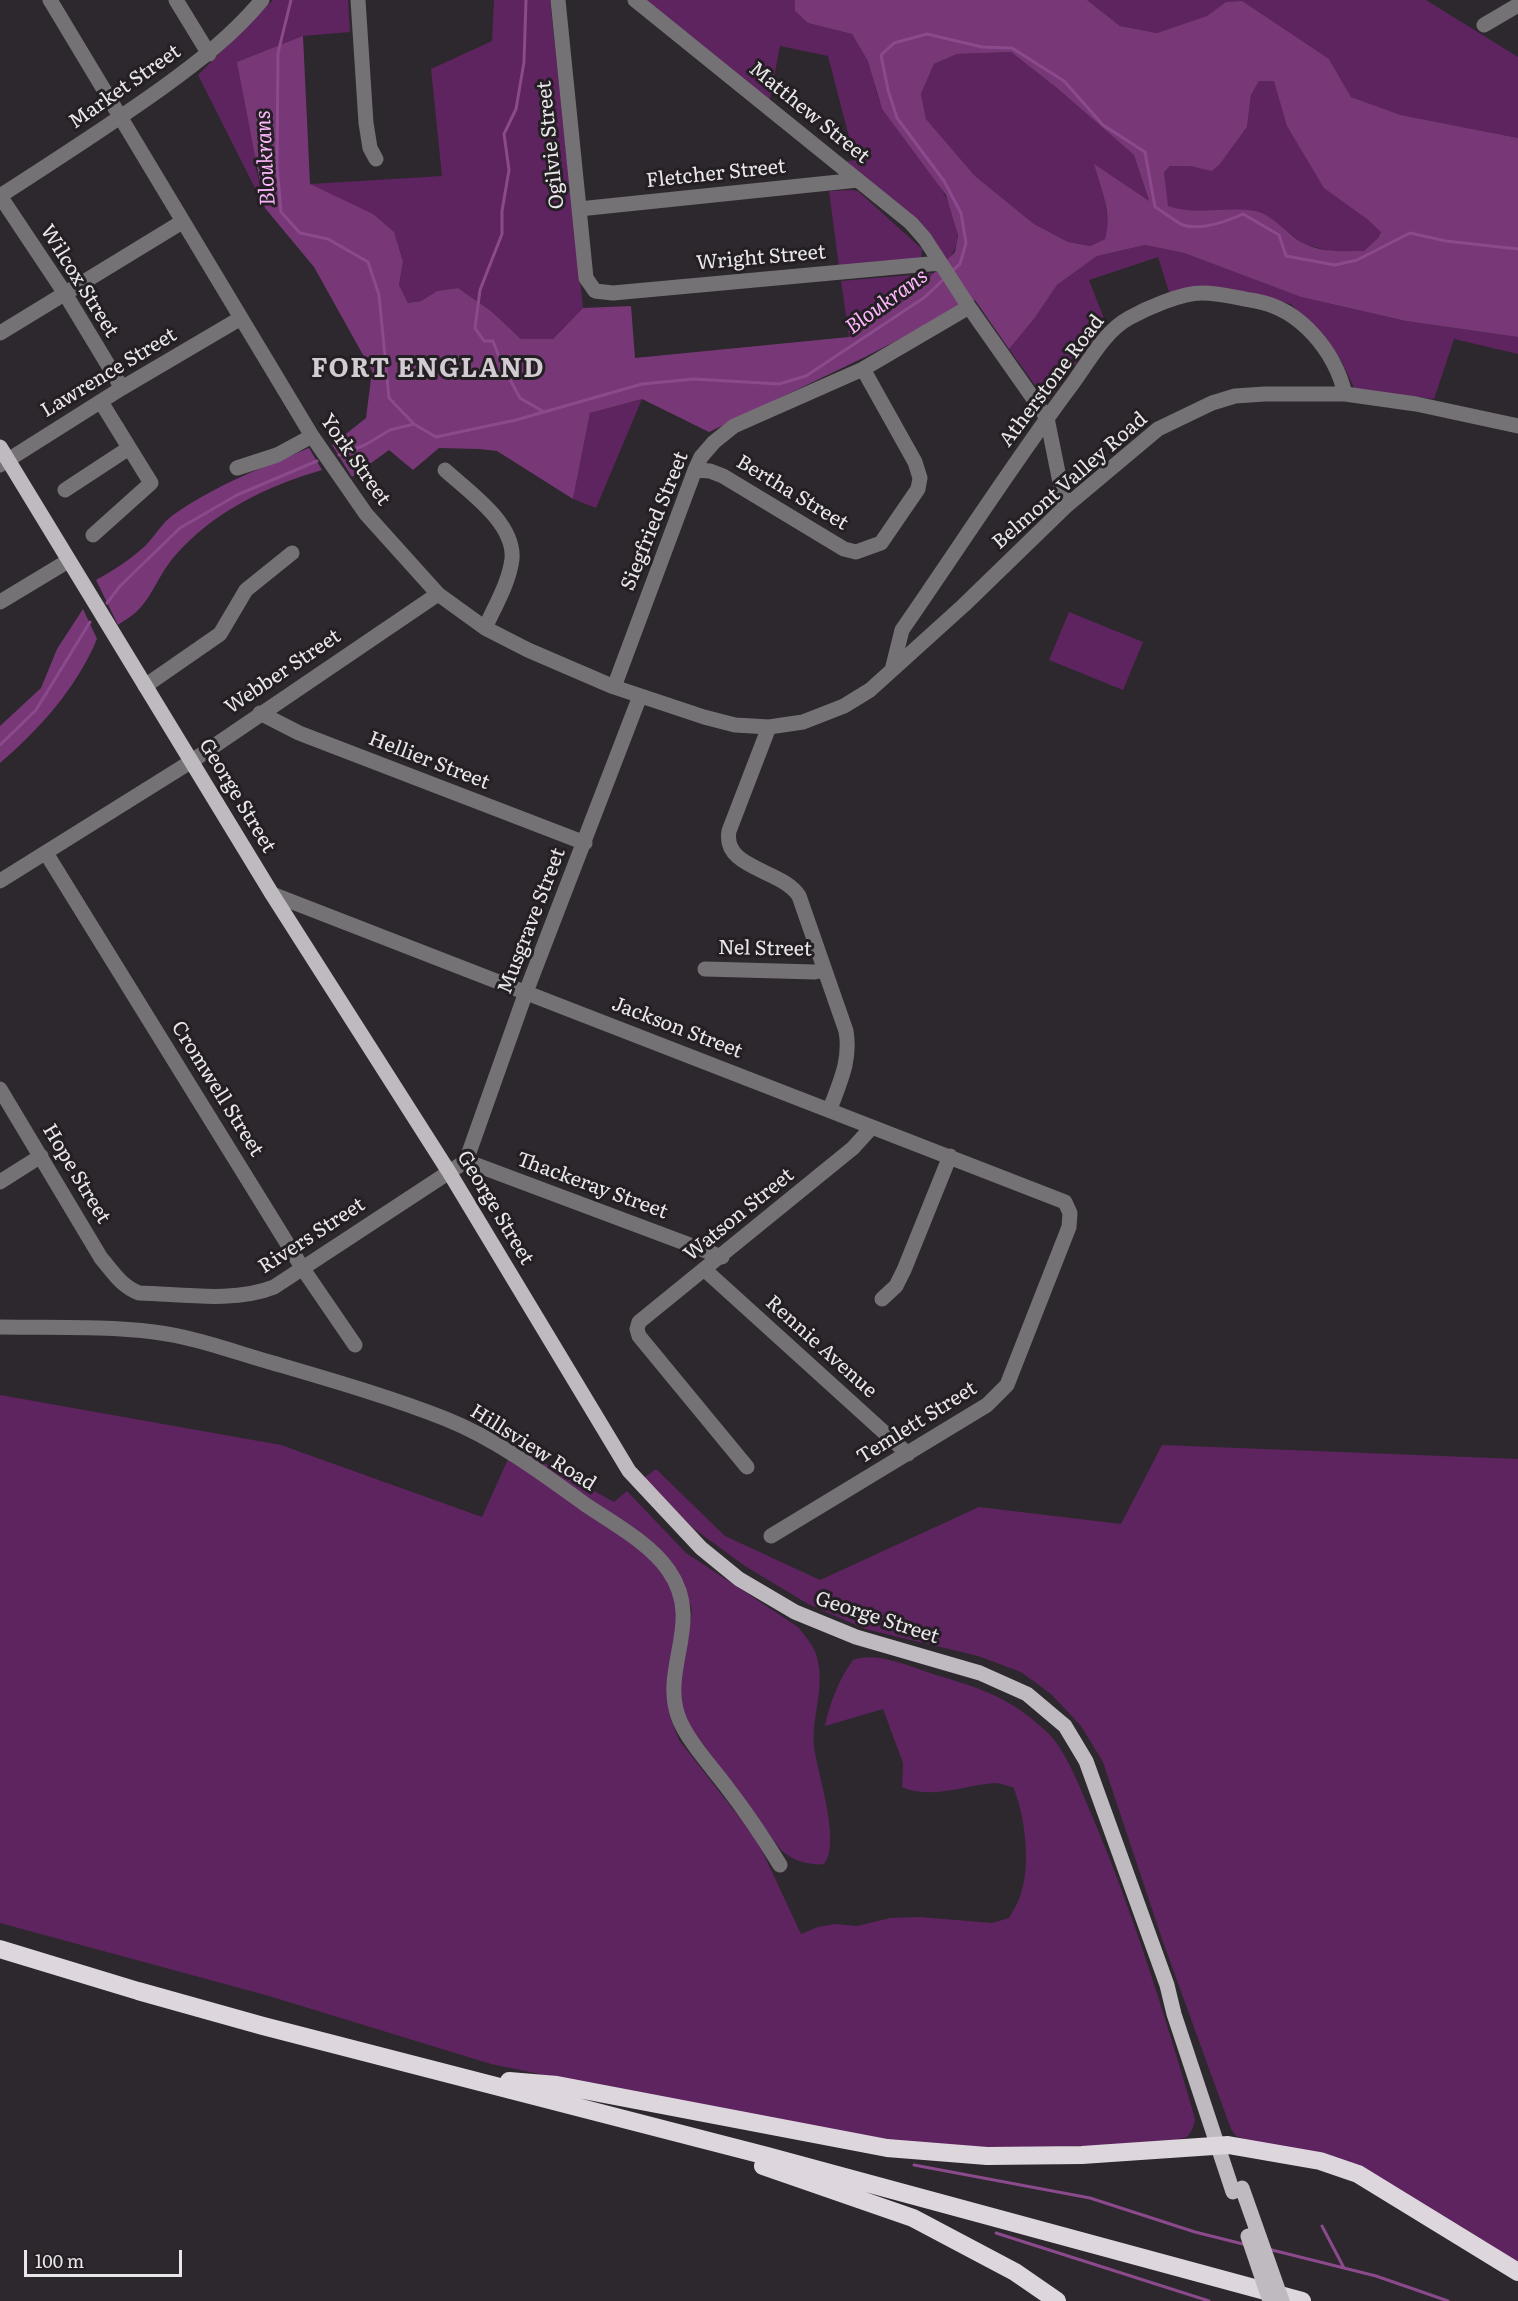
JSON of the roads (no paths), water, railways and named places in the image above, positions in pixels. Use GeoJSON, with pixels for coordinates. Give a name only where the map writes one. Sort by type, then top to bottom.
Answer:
{"type":"FeatureCollection","features":[{"type":"Feature","properties":{"kind":"highway"},"geometry":{"type":"LineString","coordinates":[[0,1949],[172,2001],[398,2062],[469,2078],[767,2156],[1302,2301]]}},
{"type":"Feature","properties":{"kind":"highway"},"geometry":{"type":"LineString","coordinates":[[469,2078],[557,2085],[887,2148],[924,2152],[987,2156],[1082,2154],[1223,2146],[1320,2161],[1358,2174],[1518,2272]]}},
{"type":"Feature","properties":{"kind":"highway"},"geometry":{"type":"LineString","coordinates":[[608,2115],[720,2151],[912,2218],[1015,2272],[1057,2301]]}},
{"type":"Feature","properties":{"kind":"main road","name":"George Street"},"geometry":{"type":"LineString","coordinates":[[3,457],[272,894],[449,1172],[629,1471],[701,1548],[738,1579],[795,1612],[856,1637],[980,1673],[1027,1694],[1065,1726],[1086,1761],[1106,1814],[1167,1985],[1174,2014],[1238,2190]]}},
{"type":"Feature","properties":{"kind":"main road"},"geometry":{"type":"LineString","coordinates":[[1238,2190],[1270,2301]]}},
{"type":"Feature","properties":{"kind":"main road"},"geometry":{"type":"LineString","coordinates":[[1238,2190],[1282,2301]]}},
{"type":"Feature","properties":{"kind":"street","name":"York Street"},"geometry":{"type":"LineString","coordinates":[[50,0],[312,436],[366,514],[438,594],[485,628],[528,650],[614,687],[735,725],[769,727],[803,722]]}},
{"type":"Feature","properties":{"kind":"street"},"geometry":{"type":"LineString","coordinates":[[176,0],[209,54]]}},
{"type":"Feature","properties":{"kind":"street","name":"Market Street"},"geometry":{"type":"LineString","coordinates":[[0,196],[120,118],[209,54],[245,20],[262,0]]}},
{"type":"Feature","properties":{"kind":"street"},"geometry":{"type":"LineString","coordinates":[[358,0],[366,123],[370,148],[376,159]]}},
{"type":"Feature","properties":{"kind":"street","name":"Ogilvie Street"},"geometry":{"type":"LineString","coordinates":[[558,0],[586,278],[590,285]]}},
{"type":"Feature","properties":{"kind":"street","name":"Matthew Street"},"geometry":{"type":"LineString","coordinates":[[635,0],[911,223],[925,239],[969,307],[1047,418],[1065,507]]}},
{"type":"Feature","properties":{"kind":"street"},"geometry":{"type":"LineString","coordinates":[[1484,25],[1518,5]]}},
{"type":"Feature","properties":{"kind":"street","name":"Fletcher Street"},"geometry":{"type":"LineString","coordinates":[[579,209],[858,180]]}},
{"type":"Feature","properties":{"kind":"street","name":"Wilcox Street"},"geometry":{"type":"LineString","coordinates":[[0,196],[64,292],[122,388]]}},
{"type":"Feature","properties":{"kind":"street"},"geometry":{"type":"LineString","coordinates":[[0,333],[182,222]]}},
{"type":"Feature","properties":{"kind":"street","name":"Wright Street"},"geometry":{"type":"LineString","coordinates":[[590,285],[595,291],[604,293],[944,270]]}},
{"type":"Feature","properties":{"kind":"street","name":"Atherstone Road"},"geometry":{"type":"LineString","coordinates":[[892,670],[902,630],[1047,418],[1113,330],[1128,318],[1187,295],[1202,293],[1261,302],[1281,308],[1295,318],[1322,345],[1335,364],[1346,394]]}},
{"type":"Feature","properties":{"kind":"street","name":"Siegfried Street"},"geometry":{"type":"LineString","coordinates":[[614,687],[695,470],[701,457],[714,442],[734,426],[863,369],[969,307]]}},
{"type":"Feature","properties":{"kind":"street","name":"Lawrence Street"},"geometry":{"type":"LineString","coordinates":[[3,457],[101,402],[241,318]]}},
{"type":"Feature","properties":{"kind":"street","name":"Bertha Street"},"geometry":{"type":"LineString","coordinates":[[695,470],[710,471],[723,476],[844,549],[856,552],[881,543],[918,489],[920,478],[915,462],[863,369]]}},
{"type":"Feature","properties":{"kind":"street","name":"Belmont Valley Road"},"geometry":{"type":"LineString","coordinates":[[803,722],[844,706],[870,690],[1065,507],[1158,429],[1212,403],[1234,396],[1346,394],[1416,404],[1518,426]]}},
{"type":"Feature","properties":{"kind":"street"},"geometry":{"type":"LineString","coordinates":[[93,535],[150,485],[150,481],[101,402]]}},
{"type":"Feature","properties":{"kind":"street"},"geometry":{"type":"LineString","coordinates":[[237,468],[277,455],[312,436]]}},
{"type":"Feature","properties":{"kind":"street"},"geometry":{"type":"LineString","coordinates":[[65,490],[129,448]]}},
{"type":"Feature","properties":{"kind":"street"},"geometry":{"type":"LineString","coordinates":[[445,470],[500,522],[507,533],[512,558],[503,590],[485,628]]}},
{"type":"Feature","properties":{"kind":"street"},"geometry":{"type":"LineString","coordinates":[[145,686],[220,634],[246,590],[292,553]]}},
{"type":"Feature","properties":{"kind":"street"},"geometry":{"type":"LineString","coordinates":[[0,602],[68,561]]}},
{"type":"Feature","properties":{"kind":"street","name":"Webber Street"},"geometry":{"type":"LineString","coordinates":[[0,881],[192,761],[438,594]]}},
{"type":"Feature","properties":{"kind":"street","name":"Musgrave Street"},"geometry":{"type":"LineString","coordinates":[[466,1161],[526,992],[640,696]]}},
{"type":"Feature","properties":{"kind":"street","name":"Hellier Street"},"geometry":{"type":"LineString","coordinates":[[260,713],[298,733],[585,843]]}},
{"type":"Feature","properties":{"kind":"street"},"geometry":{"type":"LineString","coordinates":[[769,727],[729,831],[728,843],[732,853],[740,859],[785,881],[799,896],[846,1031],[848,1043],[847,1060],[830,1109]]}},
{"type":"Feature","properties":{"kind":"street","name":"Cromwell Street"},"geometry":{"type":"LineString","coordinates":[[46,853],[303,1269],[355,1345]]}},
{"type":"Feature","properties":{"kind":"street","name":"Jackson Street"},"geometry":{"type":"LineString","coordinates":[[272,894],[1065,1202]]}},
{"type":"Feature","properties":{"kind":"street","name":"Nel Street"},"geometry":{"type":"LineString","coordinates":[[705,969],[815,972],[824,970]]}},
{"type":"Feature","properties":{"kind":"street","name":"Hope Street"},"geometry":{"type":"LineString","coordinates":[[0,1089],[6,1111],[40,1156],[101,1258],[118,1280]]}},
{"type":"Feature","properties":{"kind":"street","name":"Watson Street"},"geometry":{"type":"LineString","coordinates":[[747,1467],[639,1336],[636,1329],[645,1316],[722,1257],[853,1148],[873,1127]]}},
{"type":"Feature","properties":{"kind":"street"},"geometry":{"type":"LineString","coordinates":[[0,1182],[40,1156]]}},
{"type":"Feature","properties":{"kind":"street"},"geometry":{"type":"LineString","coordinates":[[882,1299],[896,1286],[904,1270],[950,1156]]}},
{"type":"Feature","properties":{"kind":"street"},"geometry":{"type":"LineString","coordinates":[[449,1172],[466,1161]]}},
{"type":"Feature","properties":{"kind":"street","name":"Thackeray Street"},"geometry":{"type":"LineString","coordinates":[[466,1161],[722,1257]]}},
{"type":"Feature","properties":{"kind":"street","name":"Rivers Street"},"geometry":{"type":"LineString","coordinates":[[118,1280],[139,1293],[237,1296],[257,1294],[274,1287],[303,1269],[449,1172]]}},
{"type":"Feature","properties":{"kind":"street","name":"Temlett Street"},"geometry":{"type":"LineString","coordinates":[[771,1536],[987,1406],[1007,1385],[1069,1227],[1070,1213],[1065,1202]]}},
{"type":"Feature","properties":{"kind":"street","name":"Rennie Avenue"},"geometry":{"type":"LineString","coordinates":[[705,1270],[908,1454]]}},
{"type":"Feature","properties":{"kind":"street","name":"Hillsview Road"},"geometry":{"type":"LineString","coordinates":[[0,1327],[134,1330],[180,1336],[365,1391],[447,1419],[482,1436],[549,1478],[656,1554],[670,1572],[683,1601],[682,1641],[674,1684],[679,1718],[697,1747],[754,1822],[780,1865]]}},
{"type":"Feature","properties":{"kind":"waterway","name":"Bloukrans"},"geometry":{"type":"LineString","coordinates":[[291,0],[278,53],[277,166],[281,212],[300,233],[328,239],[368,262],[379,295],[389,398],[414,424],[436,437],[516,420],[642,384],[694,379],[779,384],[806,376],[925,297],[945,278]]}},
{"type":"Feature","properties":{"kind":"waterway"},"geometry":{"type":"LineString","coordinates":[[526,0],[524,62],[516,109],[504,134],[509,170],[502,211],[502,234],[480,290],[475,328],[484,341],[493,341],[502,365],[520,398],[544,412]]}},
{"type":"Feature","properties":{"kind":"waterway","name":"Bloukrans"},"geometry":{"type":"LineString","coordinates":[[952,271],[960,264],[966,243],[961,213],[944,181],[897,118],[888,90],[881,55],[894,43],[927,34],[982,47],[1012,48],[1064,81],[1103,125],[1145,152],[1155,207],[1183,225],[1206,226],[1243,214],[1279,235],[1286,256],[1335,265],[1357,260],[1410,233],[1446,241],[1518,249]]}},
{"type":"Feature","properties":{"kind":"waterway"},"geometry":{"type":"LineString","coordinates":[[339,455],[365,445],[390,430],[414,424]]}},
{"type":"Feature","properties":{"kind":"waterway"},"geometry":{"type":"LineString","coordinates":[[107,603],[120,586],[180,528],[237,495],[317,461]]}},
{"type":"Feature","properties":{"kind":"waterway"},"geometry":{"type":"LineString","coordinates":[[0,745],[36,710],[90,622]]}},
{"type":"Feature","properties":{"kind":"waterway"},"geometry":{"type":"LineString","coordinates":[[914,2165],[1090,2198],[1195,2232],[1247,2245]]}},
{"type":"Feature","properties":{"kind":"waterway"},"geometry":{"type":"LineString","coordinates":[[1322,2226],[1344,2268]]}},
{"type":"Feature","properties":{"kind":"waterway"},"geometry":{"type":"LineString","coordinates":[[996,2233],[1209,2301]]}},
{"type":"Feature","properties":{"kind":"waterway"},"geometry":{"type":"LineString","coordinates":[[1268,2249],[1376,2276],[1448,2301]]}},
{"type":"Feature","properties":{"kind":"district","name":"FORT ENGLAND"},"geometry":{"type":"Point","coordinates":[428,369]}}]}
